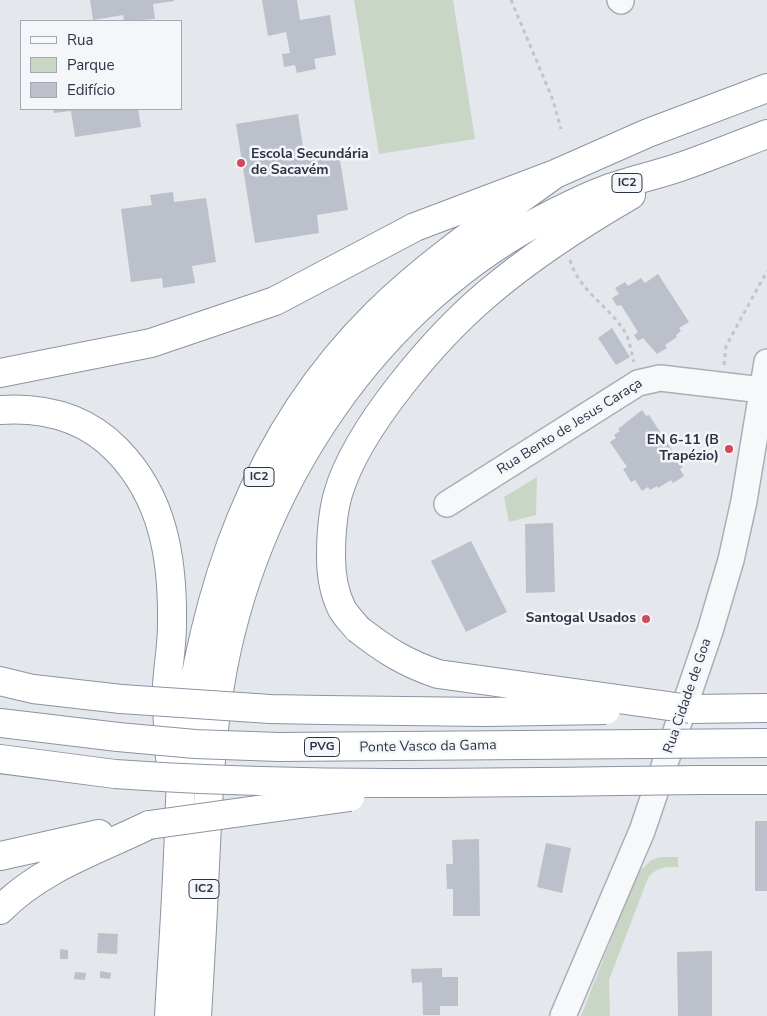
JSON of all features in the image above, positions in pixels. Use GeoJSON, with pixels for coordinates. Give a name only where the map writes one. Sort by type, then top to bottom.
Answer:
{"type":"FeatureCollection","features":[{"type":"Feature","properties":{"kind":"highway","name":"IC2"},"geometry":{"type":"LineString","coordinates":[[169,1016],[182,762],[202,642],[222,568],[241,515],[261,471],[309,393],[376,314],[454,247],[555,174],[726,102],[767,88]]}},
{"type":"Feature","properties":{"kind":"highway","name":"IC2"},"geometry":{"type":"LineString","coordinates":[[197,1016],[210,762],[220,684],[248,576],[261,538],[298,462],[323,421],[352,382],[391,336],[470,266],[554,213],[602,191],[681,167],[755,139]]}},
{"type":"Feature","properties":{"kind":"highway"},"geometry":{"type":"LineString","coordinates":[[681,167],[577,226],[522,265],[487,293],[444,335],[397,389],[354,456],[338,493],[330,529],[334,587],[342,609],[358,629],[392,655],[412,666],[438,674],[690,709]]}},
{"type":"Feature","properties":{"kind":"highway"},"geometry":{"type":"LineString","coordinates":[[0,373],[32,365],[151,343],[275,301],[415,227],[555,174]]}},
{"type":"Feature","properties":{"kind":"highway"},"geometry":{"type":"LineString","coordinates":[[0,364],[32,365]]}},
{"type":"Feature","properties":{"kind":"highway"},"geometry":{"type":"LineString","coordinates":[[0,410],[28,408],[56,414],[86,425],[109,442],[134,467],[148,489],[158,512],[164,535],[171,596],[172,626],[167,686],[176,894]]}},
{"type":"Feature","properties":{"kind":"highway"},"geometry":{"type":"LineString","coordinates":[[0,681],[33,689],[121,699],[270,709],[485,712],[767,708]]}},
{"type":"Feature","properties":{"kind":"highway","name":"Ponte Vasco da Gama"},"geometry":{"type":"LineString","coordinates":[[0,723],[195,744],[279,747],[767,743]]}},
{"type":"Feature","properties":{"kind":"highway"},"geometry":{"type":"LineString","coordinates":[[0,759],[115,774],[278,783],[767,780]]}},
{"type":"Feature","properties":{"kind":"highway"},"geometry":{"type":"LineString","coordinates":[[0,856],[50,847],[111,830],[448,783]]}},
{"type":"Feature","properties":{"kind":"highway"},"geometry":{"type":"LineString","coordinates":[[0,910],[60,866],[149,824]]}},
{"type":"Feature","properties":{"kind":"street","name":"Rua Cidade de Goa"},"geometry":{"type":"LineString","coordinates":[[563,1016],[642,832],[710,631],[731,560],[744,501],[767,362]]}},
{"type":"Feature","properties":{"kind":"street","name":"Rua Bento de Jesus Caraça"},"geometry":{"type":"LineString","coordinates":[[446,504],[638,383],[660,378],[762,390]]}},
{"type":"Feature","properties":{"kind":"path"},"geometry":{"type":"LineString","coordinates":[[511,0],[553,100],[561,129]]}},
{"type":"Feature","properties":{"kind":"path"},"geometry":{"type":"LineString","coordinates":[[569,254],[571,263],[585,289],[618,322],[626,333],[638,383]]}},
{"type":"Feature","properties":{"kind":"path"},"geometry":{"type":"LineString","coordinates":[[724,366],[726,346],[767,271]]}},
{"type":"Feature","properties":{"kind":"green space"},"geometry":{"type":"Polygon","coordinates":[[[354,0],[453,0],[475,139],[379,154],[354,0]]]}},
{"type":"Feature","properties":{"kind":"green space"},"geometry":{"type":"Polygon","coordinates":[[[537,477],[536,515],[509,522],[504,497],[537,477]]]}},
{"type":"Feature","properties":{"kind":"green space"},"geometry":{"type":"Polygon","coordinates":[[[661,857],[678,857],[678,867],[661,868],[648,878],[609,980],[610,1016],[581,1016],[637,874],[651,860],[661,857]]]}},
{"type":"Feature","properties":{"kind":"building"},"geometry":{"type":"Polygon","coordinates":[[[90,0],[174,0],[153,4],[155,19],[124,20],[123,15],[93,20],[90,0]]]}},
{"type":"Feature","properties":{"kind":"building"},"geometry":{"type":"Polygon","coordinates":[[[262,0],[297,0],[300,20],[330,15],[336,55],[314,59],[316,69],[297,73],[295,65],[284,67],[282,54],[290,53],[286,32],[268,36],[262,0]]]}},
{"type":"Feature","properties":{"kind":"building"},"geometry":{"type":"Polygon","coordinates":[[[53,110],[138,110],[141,127],[75,137],[71,111],[54,113],[53,110]]]}},
{"type":"Feature","properties":{"kind":"building"},"geometry":{"type":"Polygon","coordinates":[[[298,114],[305,160],[339,154],[348,210],[317,215],[319,233],[255,243],[236,124],[298,114]]]}},
{"type":"Feature","properties":{"kind":"building"},"geometry":{"type":"Polygon","coordinates":[[[173,192],[174,202],[206,198],[216,262],[192,266],[195,283],[163,288],[162,278],[131,282],[121,209],[152,205],[150,195],[173,192]]]}},
{"type":"Feature","properties":{"kind":"building"},"geometry":{"type":"Polygon","coordinates":[[[658,274],[689,322],[679,328],[681,331],[676,335],[677,337],[665,345],[667,348],[657,354],[643,338],[638,341],[634,335],[638,332],[621,305],[617,306],[612,298],[619,294],[615,288],[625,282],[628,286],[641,278],[645,283],[658,274]]]}},
{"type":"Feature","properties":{"kind":"building"},"geometry":{"type":"Polygon","coordinates":[[[612,328],[630,357],[616,365],[598,338],[612,328]]]}},
{"type":"Feature","properties":{"kind":"building"},"geometry":{"type":"Polygon","coordinates":[[[642,410],[646,416],[649,415],[683,467],[680,469],[684,476],[673,483],[671,480],[658,488],[657,486],[650,490],[648,487],[642,491],[635,480],[631,482],[623,469],[627,467],[610,442],[616,438],[614,435],[620,431],[618,429],[642,410]]]}},
{"type":"Feature","properties":{"kind":"building"},"geometry":{"type":"Polygon","coordinates":[[[553,523],[555,592],[526,593],[525,524],[553,523]]]}},
{"type":"Feature","properties":{"kind":"building"},"geometry":{"type":"Polygon","coordinates":[[[471,541],[507,612],[466,632],[431,561],[471,541]]]}},
{"type":"Feature","properties":{"kind":"building"},"geometry":{"type":"Polygon","coordinates":[[[755,821],[767,821],[767,891],[755,891],[755,821]]]}},
{"type":"Feature","properties":{"kind":"building"},"geometry":{"type":"Polygon","coordinates":[[[479,839],[480,916],[453,916],[453,889],[447,889],[446,864],[453,864],[452,840],[479,839]]]}},
{"type":"Feature","properties":{"kind":"building"},"geometry":{"type":"Polygon","coordinates":[[[546,843],[571,848],[562,893],[537,887],[546,843]]]}},
{"type":"Feature","properties":{"kind":"building"},"geometry":{"type":"Polygon","coordinates":[[[98,933],[118,934],[117,954],[97,953],[98,933]]]}},
{"type":"Feature","properties":{"kind":"building"},"geometry":{"type":"Polygon","coordinates":[[[60,949],[68,950],[68,959],[60,959],[60,949]]]}},
{"type":"Feature","properties":{"kind":"building"},"geometry":{"type":"Polygon","coordinates":[[[712,951],[712,1016],[678,1016],[677,952],[712,951]]]}},
{"type":"Feature","properties":{"kind":"building"},"geometry":{"type":"Polygon","coordinates":[[[442,968],[442,977],[458,977],[458,1006],[440,1006],[440,1015],[423,1015],[422,982],[412,983],[411,969],[442,968]]]}},
{"type":"Feature","properties":{"kind":"building"},"geometry":{"type":"Polygon","coordinates":[[[100,971],[111,973],[110,979],[100,978],[100,971]]]}},
{"type":"Feature","properties":{"kind":"building"},"geometry":{"type":"Polygon","coordinates":[[[75,972],[86,973],[85,980],[74,979],[75,972]]]}},
{"type":"Feature","properties":{"kind":"place","name":"Escola Secundária de Sacavém"},"geometry":{"type":"Point","coordinates":[241,163]}},
{"type":"Feature","properties":{"kind":"place","name":"EN 6-11 (B Trapézio)"},"geometry":{"type":"Point","coordinates":[729,449]}},
{"type":"Feature","properties":{"kind":"place","name":"Santogal Usados"},"geometry":{"type":"Point","coordinates":[646,619]}}]}
